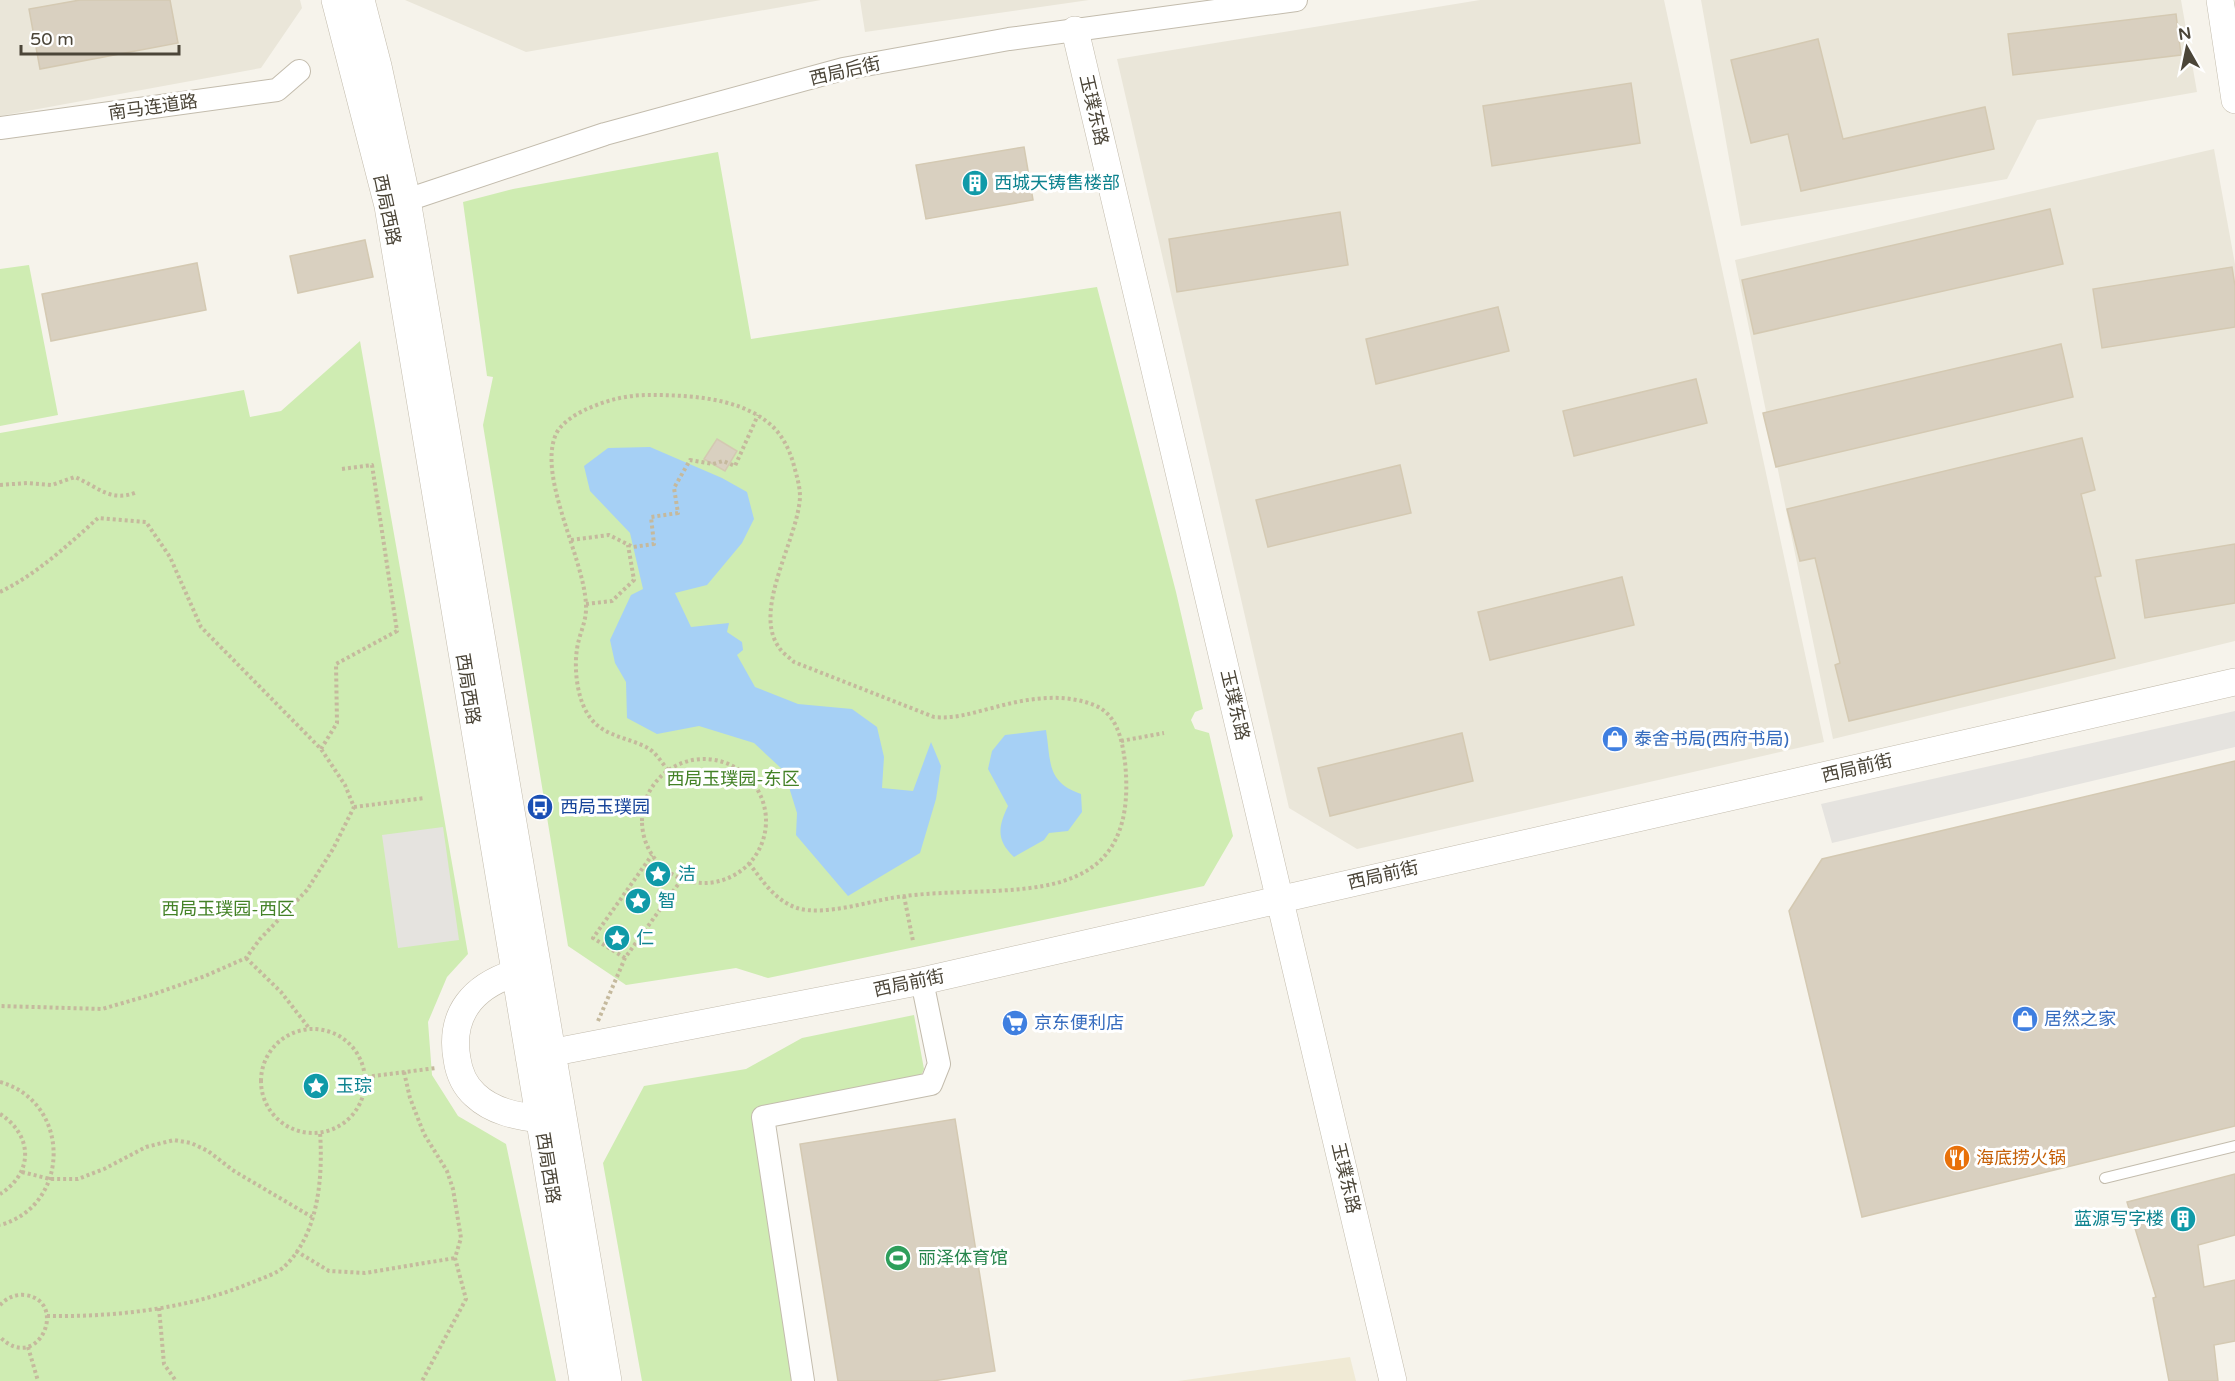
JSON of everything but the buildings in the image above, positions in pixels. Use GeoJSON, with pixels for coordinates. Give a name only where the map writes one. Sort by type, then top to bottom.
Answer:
{"type":"FeatureCollection","features":[{"type":"Feature","properties":{"kind":"street","name":"西局西路"},"geometry":{"type":"LineString","coordinates":[[335,0],[388,206],[515,973],[541,1055],[540,1119],[583,1381]]}},
{"type":"Feature","properties":{"kind":"street","name":"西局西路"},"geometry":{"type":"LineString","coordinates":[[361,0],[407,200],[541,1055],[608,1381]]}},
{"type":"Feature","properties":{"kind":"street","name":"西局后街"},"geometry":{"type":"LineString","coordinates":[[407,200],[605,134],[843,69],[1009,39],[1296,0]]}},
{"type":"Feature","properties":{"kind":"street"},"geometry":{"type":"LineString","coordinates":[[2220,0],[2235,100]]}},
{"type":"Feature","properties":{"kind":"street","name":"玉璞东路"},"geometry":{"type":"LineString","coordinates":[[1075,30],[1393,1381]]}},
{"type":"Feature","properties":{"kind":"street","name":"南马连道路"},"geometry":{"type":"LineString","coordinates":[[0,128],[277,90],[299,71]]}},
{"type":"Feature","properties":{"kind":"street","name":"西局前街"},"geometry":{"type":"LineString","coordinates":[[541,1055],[922,981],[2235,682]]}},
{"type":"Feature","properties":{"kind":"street"},"geometry":{"type":"LineString","coordinates":[[515,973],[483,987],[470,999],[460,1014],[455,1047],[458,1066],[464,1083],[476,1096],[491,1106],[507,1114],[540,1119]]}},
{"type":"Feature","properties":{"kind":"street"},"geometry":{"type":"LineString","coordinates":[[803,1381],[763,1117],[931,1084],[939,1064],[922,981]]}},
{"type":"Feature","properties":{"kind":"lane"},"geometry":{"type":"LineString","coordinates":[[2105,1178],[2235,1146]]}},
{"type":"Feature","properties":{"kind":"path"},"geometry":{"type":"LineString","coordinates":[[668,770],[649,748],[606,732],[595,724],[581,701],[576,660],[586,604],[582,576],[554,488],[552,461],[556,434],[565,422],[597,404],[640,395],[664,395],[726,403],[758,415],[777,431],[784,441],[791,456],[799,486],[797,514],[772,608],[771,620],[778,648],[787,656],[807,668],[934,717],[959,717],[1029,699],[1057,698],[1095,705],[1106,712],[1117,726],[1126,773],[1123,815],[1112,846],[1095,866],[1070,880],[1032,888],[904,896],[836,908],[806,910],[779,899],[748,862]]}},
{"type":"Feature","properties":{"kind":"path"},"geometry":{"type":"LineString","coordinates":[[571,540],[609,536],[633,547],[654,544],[651,517],[678,513],[674,489],[690,460],[713,464],[723,461],[735,466],[758,415]]}},
{"type":"Feature","properties":{"kind":"path"},"geometry":{"type":"LineString","coordinates":[[321,749],[337,723],[336,664],[397,631],[372,465],[342,470]]}},
{"type":"Feature","properties":{"kind":"path"},"geometry":{"type":"LineString","coordinates":[[0,485],[27,483],[52,486],[75,477],[94,485],[110,496],[127,496],[137,492]]}},
{"type":"Feature","properties":{"kind":"path"},"geometry":{"type":"LineString","coordinates":[[0,592],[14,585],[63,549],[98,518],[147,522],[170,557],[201,627],[321,749],[345,785],[354,807],[333,849],[307,890],[246,957],[205,976],[102,1009],[0,1006]]}},
{"type":"Feature","properties":{"kind":"path"},"geometry":{"type":"LineString","coordinates":[[586,604],[612,601],[634,580],[627,544]]}},
{"type":"Feature","properties":{"kind":"path"},"geometry":{"type":"LineString","coordinates":[[1121,741],[1164,733]]}},
{"type":"Feature","properties":{"kind":"path"},"geometry":{"type":"LineString","coordinates":[[709,759],[729,764],[747,776],[759,793],[765,813],[764,834],[757,853],[742,869],[724,879],[703,883],[682,879],[665,869],[652,855],[644,837],[641,818],[645,799],[655,782],[668,770],[688,761],[709,759]]}},
{"type":"Feature","properties":{"kind":"path"},"geometry":{"type":"LineString","coordinates":[[354,807],[424,798]]}},
{"type":"Feature","properties":{"kind":"path"},"geometry":{"type":"LineString","coordinates":[[625,958],[593,938],[652,855]]}},
{"type":"Feature","properties":{"kind":"path"},"geometry":{"type":"LineString","coordinates":[[587,1046],[625,958],[682,879]]}},
{"type":"Feature","properties":{"kind":"path"},"geometry":{"type":"LineString","coordinates":[[904,896],[913,941]]}},
{"type":"Feature","properties":{"kind":"path"},"geometry":{"type":"LineString","coordinates":[[246,957],[281,992],[309,1028]]}},
{"type":"Feature","properties":{"kind":"path"},"geometry":{"type":"LineString","coordinates":[[309,1028],[326,1030],[341,1036],[354,1047],[362,1061],[366,1077],[364,1095],[356,1111],[344,1124],[327,1132],[309,1134],[292,1129],[276,1119],[266,1105],[261,1088],[261,1069],[268,1054],[278,1041],[293,1032],[309,1028]]}},
{"type":"Feature","properties":{"kind":"path"},"geometry":{"type":"LineString","coordinates":[[366,1077],[458,1066]]}},
{"type":"Feature","properties":{"kind":"path"},"geometry":{"type":"LineString","coordinates":[[404,1072],[410,1098],[424,1134],[447,1171],[453,1189],[461,1238],[456,1258],[465,1299],[422,1381]]}},
{"type":"Feature","properties":{"kind":"path"},"geometry":{"type":"LineString","coordinates":[[0,1082],[10,1085],[31,1098],[46,1118],[54,1141],[54,1165],[46,1188],[32,1208],[11,1222],[0,1225]]}},
{"type":"Feature","properties":{"kind":"path"},"geometry":{"type":"LineString","coordinates":[[0,1114],[14,1124],[25,1143],[22,1172],[9,1189],[0,1194]]}},
{"type":"Feature","properties":{"kind":"path"},"geometry":{"type":"LineString","coordinates":[[47,1316],[90,1317],[194,1301],[239,1288],[285,1267],[309,1228],[312,1217],[322,1161],[320,1132]]}},
{"type":"Feature","properties":{"kind":"path"},"geometry":{"type":"LineString","coordinates":[[22,1172],[50,1179],[78,1179],[104,1169],[146,1147],[174,1140],[190,1143],[208,1151],[234,1171],[312,1217]]}},
{"type":"Feature","properties":{"kind":"path"},"geometry":{"type":"LineString","coordinates":[[296,1251],[329,1271],[365,1273],[456,1258]]}},
{"type":"Feature","properties":{"kind":"path"},"geometry":{"type":"LineString","coordinates":[[0,1295],[7,1299]]}},
{"type":"Feature","properties":{"kind":"path"},"geometry":{"type":"LineString","coordinates":[[0,1305],[7,1299],[23,1295],[31,1297],[44,1308],[48,1325],[39,1341],[27,1347],[14,1347],[0,1337]]}},
{"type":"Feature","properties":{"kind":"path"},"geometry":{"type":"LineString","coordinates":[[159,1308],[164,1364],[176,1381]]}},
{"type":"Feature","properties":{"kind":"path"},"geometry":{"type":"LineString","coordinates":[[0,1348],[6,1343]]}},
{"type":"Feature","properties":{"kind":"path"},"geometry":{"type":"LineString","coordinates":[[27,1347],[38,1381]]}},
{"type":"Feature","properties":{"kind":"shaded area"},"geometry":{"type":"Polygon","coordinates":[[[0,0],[300,0],[302,8],[261,68],[0,116],[0,0]]]}},
{"type":"Feature","properties":{"kind":"shaded area"},"geometry":{"type":"Polygon","coordinates":[[[405,0],[821,0],[526,52],[405,0]]]}},
{"type":"Feature","properties":{"kind":"shaded area"},"geometry":{"type":"Polygon","coordinates":[[[860,0],[1089,0],[865,32],[860,0]]]}},
{"type":"Feature","properties":{"kind":"shaded area"},"geometry":{"type":"Polygon","coordinates":[[[1480,0],[1664,0],[1824,742],[1357,849],[1289,808],[1117,59],[1480,0]]]}},
{"type":"Feature","properties":{"kind":"shaded area"},"geometry":{"type":"Polygon","coordinates":[[[1701,0],[2181,0],[2197,92],[2037,120],[2007,179],[1741,226],[1701,0]]]}},
{"type":"Feature","properties":{"kind":"shaded area"},"geometry":{"type":"Polygon","coordinates":[[[2214,149],[2235,264],[2235,641],[1833,739],[1735,260],[2214,149]]]}},
{"type":"Feature","properties":{"kind":"shaded area"},"geometry":{"type":"Polygon","coordinates":[[[2235,711],[2235,747],[1832,843],[1821,804],[2235,711]]]}},
{"type":"Feature","properties":{"kind":"shaded area"},"geometry":{"type":"Polygon","coordinates":[[[443,827],[459,940],[398,948],[382,835],[443,827]]]}},
{"type":"Feature","properties":{"kind":"shaded area"},"geometry":{"type":"Polygon","coordinates":[[[1350,1357],[1356,1381],[1178,1381],[1350,1357]]]}},
{"type":"Feature","properties":{"kind":"green space","name":"西局玉璞园-东区"},"geometry":{"type":"Polygon","coordinates":[[[718,152],[751,339],[1097,287],[1176,592],[1203,709],[1195,712],[1191,720],[1195,729],[1209,733],[1233,836],[1204,886],[768,978],[736,968],[626,985],[568,946],[483,425],[493,377],[487,376],[463,202],[513,189],[718,152]]]}},
{"type":"Feature","properties":{"kind":"green space"},"geometry":{"type":"Polygon","coordinates":[[[29,265],[58,415],[0,426],[0,269],[29,265]]]}},
{"type":"Feature","properties":{"kind":"green space","name":"西局玉璞园-西区"},"geometry":{"type":"Polygon","coordinates":[[[360,341],[468,954],[447,977],[428,1022],[432,1075],[458,1116],[506,1144],[556,1381],[0,1381],[0,433],[244,390],[250,417],[281,411],[360,341]]]}},
{"type":"Feature","properties":{"kind":"green space"},"geometry":{"type":"Polygon","coordinates":[[[914,1015],[924,1069],[920,1078],[754,1110],[792,1381],[642,1381],[603,1163],[644,1086],[746,1069],[802,1038],[914,1015]]]}},
{"type":"Feature","properties":{"kind":"water"},"geometry":{"type":"Polygon","coordinates":[[[650,447],[722,478],[747,492],[754,519],[742,543],[707,585],[675,593],[691,627],[729,623],[727,632],[742,642],[743,650],[737,655],[755,687],[798,704],[852,709],[877,727],[884,757],[882,788],[913,791],[931,742],[941,766],[936,799],[920,853],[848,896],[796,835],[797,813],[784,771],[754,743],[699,726],[657,734],[627,718],[626,682],[615,663],[610,640],[631,595],[643,589],[630,533],[590,491],[584,466],[608,448],[650,447]]]}},
{"type":"Feature","properties":{"kind":"water"},"geometry":{"type":"Polygon","coordinates":[[[1046,730],[1052,769],[1061,783],[1081,794],[1082,812],[1068,831],[1049,833],[1044,840],[1014,857],[1004,845],[1000,833],[1008,806],[988,769],[992,751],[1005,735],[1046,730]]]}},
{"type":"Feature","properties":{"kind":"place","name":"西城天铸售楼部"},"geometry":{"type":"Point","coordinates":[975,183]}},
{"type":"Feature","properties":{"kind":"place","name":"泰舍书局(西府书局)"},"geometry":{"type":"Point","coordinates":[1615,739]}},
{"type":"Feature","properties":{"kind":"place","name":"西局玉璞园"},"geometry":{"type":"Point","coordinates":[540,807]}},
{"type":"Feature","properties":{"kind":"place","name":"洁"},"geometry":{"type":"Point","coordinates":[658,874]}},
{"type":"Feature","properties":{"kind":"place","name":"智"},"geometry":{"type":"Point","coordinates":[638,901]}},
{"type":"Feature","properties":{"kind":"place","name":"仁"},"geometry":{"type":"Point","coordinates":[617,938]}},
{"type":"Feature","properties":{"kind":"place","name":"居然之家"},"geometry":{"type":"Point","coordinates":[2025,1019]}},
{"type":"Feature","properties":{"kind":"place","name":"京东便利店"},"geometry":{"type":"Point","coordinates":[1015,1023]}},
{"type":"Feature","properties":{"kind":"place","name":"玉琮"},"geometry":{"type":"Point","coordinates":[316,1086]}},
{"type":"Feature","properties":{"kind":"place","name":"海底捞火锅"},"geometry":{"type":"Point","coordinates":[1957,1158]}},
{"type":"Feature","properties":{"kind":"place","name":"蓝源写字楼"},"geometry":{"type":"Point","coordinates":[2183,1219]}},
{"type":"Feature","properties":{"kind":"place","name":"丽泽体育馆"},"geometry":{"type":"Point","coordinates":[898,1258]}}]}
